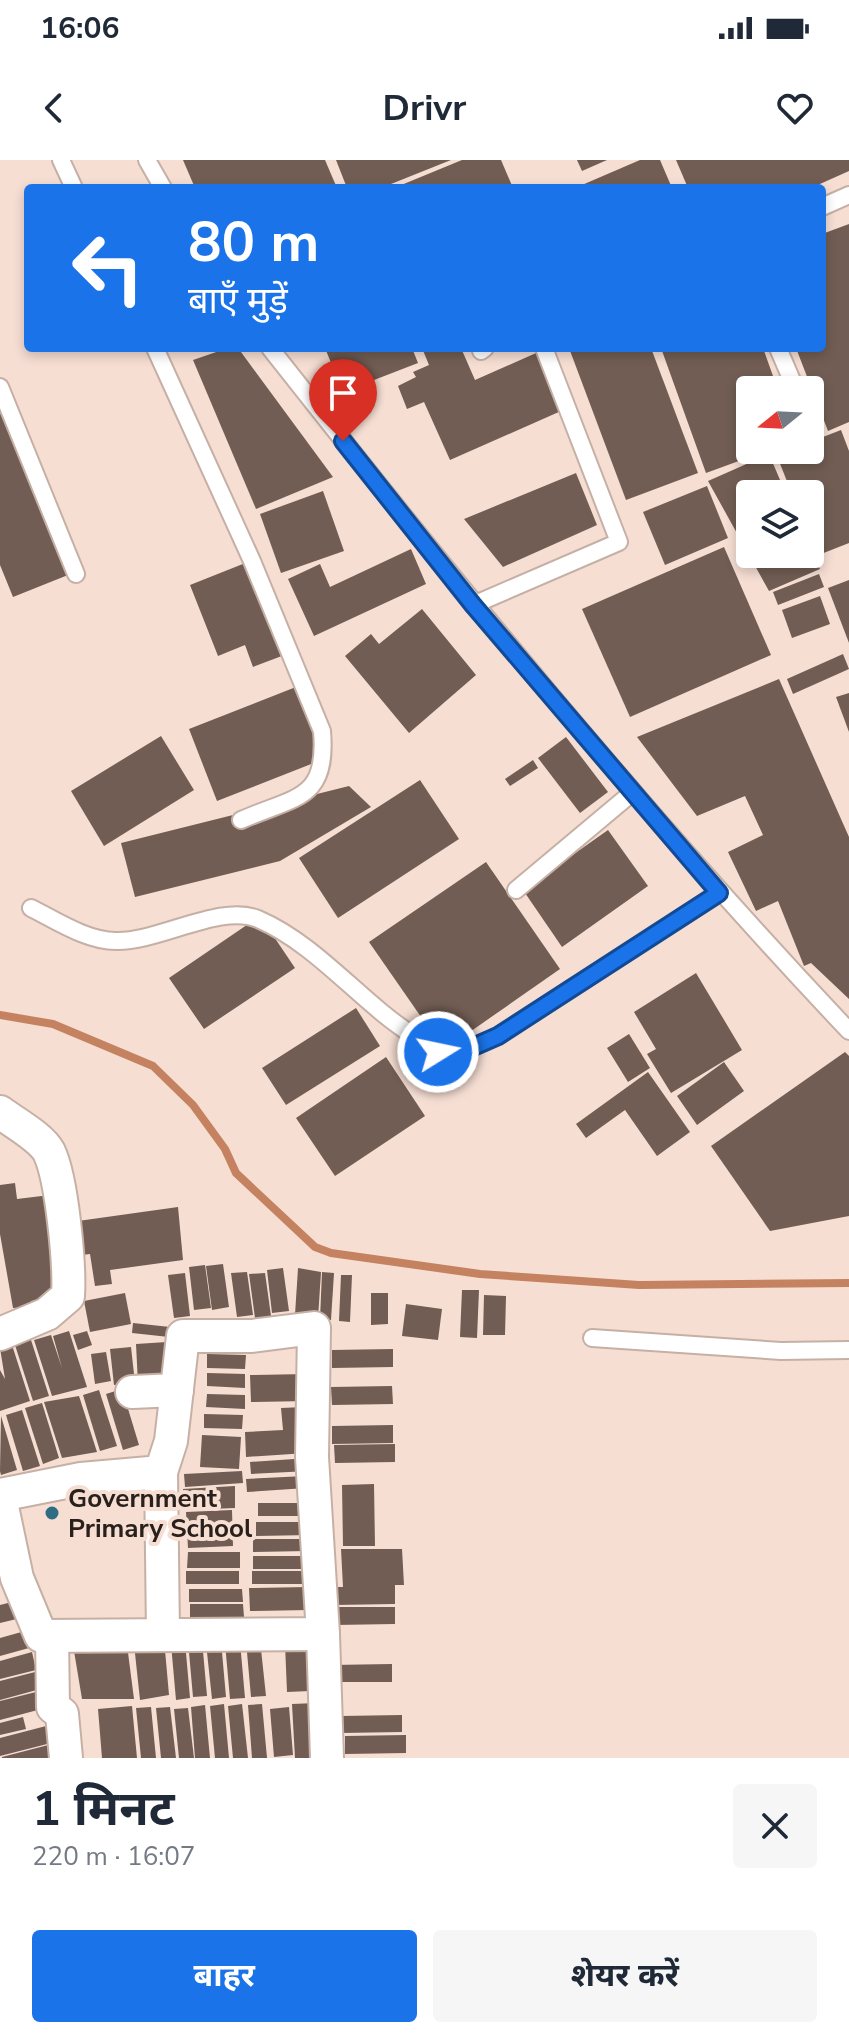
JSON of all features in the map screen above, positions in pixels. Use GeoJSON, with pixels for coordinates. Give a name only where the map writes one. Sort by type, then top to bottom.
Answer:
{"type":"FeatureCollection","features":[{"type":"Feature","properties":{"kind":"street"},"geometry":{"type":"LineString","coordinates":[[0,1112],[48,1150],[58,1187],[69,1279],[68,1296],[47,1314],[0,1334]]}},
{"type":"Feature","properties":{"kind":"street"},"geometry":{"type":"LineString","coordinates":[[163,1635],[161,1472],[171,1441],[183,1336],[252,1336],[314,1328],[312,1457],[327,1758]]}},
{"type":"Feature","properties":{"kind":"street"},"geometry":{"type":"LineString","coordinates":[[132,1392],[177,1390]]}},
{"type":"Feature","properties":{"kind":"street"},"geometry":{"type":"LineString","coordinates":[[161,1472],[81,1479],[0,1496],[17,1578],[41,1636],[323,1634]]}},
{"type":"Feature","properties":{"kind":"street"},"geometry":{"type":"LineString","coordinates":[[52,1636],[53,1707],[62,1714],[66,1758]]}},
{"type":"Feature","properties":{"kind":"lane"},"geometry":{"type":"LineString","coordinates":[[61,160],[72,184]]}},
{"type":"Feature","properties":{"kind":"lane"},"geometry":{"type":"LineString","coordinates":[[147,160],[161,184]]}},
{"type":"Feature","properties":{"kind":"lane"},"geometry":{"type":"LineString","coordinates":[[826,205],[849,195]]}},
{"type":"Feature","properties":{"kind":"lane"},"geometry":{"type":"LineString","coordinates":[[157,352],[252,561],[322,731],[324,757],[320,779],[310,790],[241,820]]}},
{"type":"Feature","properties":{"kind":"lane"},"geometry":{"type":"LineString","coordinates":[[273,352],[473,605],[719,893],[849,1031]]}},
{"type":"Feature","properties":{"kind":"lane"},"geometry":{"type":"LineString","coordinates":[[473,605],[619,542],[546,352]]}},
{"type":"Feature","properties":{"kind":"lane"},"geometry":{"type":"LineString","coordinates":[[780,352],[790,376]]}},
{"type":"Feature","properties":{"kind":"lane"},"geometry":{"type":"LineString","coordinates":[[0,387],[76,574]]}},
{"type":"Feature","properties":{"kind":"lane"},"geometry":{"type":"LineString","coordinates":[[516,890],[633,792]]}},
{"type":"Feature","properties":{"kind":"lane"},"geometry":{"type":"LineString","coordinates":[[31,908],[87,935],[114,941],[154,938],[220,917],[255,917],[292,937],[403,1030],[438,1052],[466,1050],[498,1036],[719,893]]}},
{"type":"Feature","properties":{"kind":"lane"},"geometry":{"type":"LineString","coordinates":[[592,1338],[781,1351],[849,1350]]}},
{"type":"Feature","properties":{"kind":"building"},"geometry":{"type":"Polygon","coordinates":[[[183,160],[325,160],[335,184],[193,184],[183,160]]]}},
{"type":"Feature","properties":{"kind":"building"},"geometry":{"type":"Polygon","coordinates":[[[336,160],[451,160],[391,184],[345,184],[336,160]]]}},
{"type":"Feature","properties":{"kind":"building"},"geometry":{"type":"Polygon","coordinates":[[[462,160],[501,160],[511,184],[404,184],[462,160]]]}},
{"type":"Feature","properties":{"kind":"building"},"geometry":{"type":"Polygon","coordinates":[[[577,160],[607,160],[582,171],[577,160]]]}},
{"type":"Feature","properties":{"kind":"building"},"geometry":{"type":"Polygon","coordinates":[[[640,160],[660,160],[670,184],[584,184],[640,160]]]}},
{"type":"Feature","properties":{"kind":"building"},"geometry":{"type":"Polygon","coordinates":[[[676,160],[849,160],[849,171],[820,184],[686,184],[676,160]]]}},
{"type":"Feature","properties":{"kind":"building"},"geometry":{"type":"Polygon","coordinates":[[[849,224],[849,422],[828,431],[824,421],[824,376],[807,376],[798,352],[826,352],[826,233],[849,224]]]}},
{"type":"Feature","properties":{"kind":"building"},"geometry":{"type":"Polygon","coordinates":[[[216,352],[241,352],[333,477],[256,509],[193,360],[216,352]]]}},
{"type":"Feature","properties":{"kind":"building"},"geometry":{"type":"Polygon","coordinates":[[[327,352],[414,352],[418,363],[343,392],[327,352]]]}},
{"type":"Feature","properties":{"kind":"building"},"geometry":{"type":"Polygon","coordinates":[[[424,352],[463,352],[475,380],[536,353],[561,411],[450,460],[424,402],[407,409],[398,386],[416,377],[413,372],[429,365],[424,352]]]}},
{"type":"Feature","properties":{"kind":"building"},"geometry":{"type":"Polygon","coordinates":[[[570,352],[653,352],[698,473],[626,500],[570,352]]]}},
{"type":"Feature","properties":{"kind":"building"},"geometry":{"type":"Polygon","coordinates":[[[662,352],[764,352],[773,376],[736,376],[736,462],[706,473],[662,352]]]}},
{"type":"Feature","properties":{"kind":"building"},"geometry":{"type":"Polygon","coordinates":[[[0,388],[73,573],[13,597],[0,565],[0,388]]]}},
{"type":"Feature","properties":{"kind":"building"},"geometry":{"type":"Polygon","coordinates":[[[841,430],[849,451],[849,543],[824,553],[824,480],[786,480],[780,464],[824,464],[824,437],[841,430]]]}},
{"type":"Feature","properties":{"kind":"building"},"geometry":{"type":"Polygon","coordinates":[[[746,464],[773,464],[780,480],[736,480],[736,531],[708,481],[746,464]]]}},
{"type":"Feature","properties":{"kind":"building"},"geometry":{"type":"Polygon","coordinates":[[[576,473],[597,525],[503,567],[464,519],[576,473]]]}},
{"type":"Feature","properties":{"kind":"building"},"geometry":{"type":"Polygon","coordinates":[[[707,486],[728,538],[665,565],[643,512],[707,486]]]}},
{"type":"Feature","properties":{"kind":"building"},"geometry":{"type":"Polygon","coordinates":[[[323,491],[344,551],[281,573],[260,514],[323,491]]]}},
{"type":"Feature","properties":{"kind":"building"},"geometry":{"type":"Polygon","coordinates":[[[724,547],[771,655],[630,717],[582,609],[724,547]]]}},
{"type":"Feature","properties":{"kind":"building"},"geometry":{"type":"Polygon","coordinates":[[[411,549],[426,584],[314,636],[288,579],[320,564],[330,587],[411,549]]]}},
{"type":"Feature","properties":{"kind":"building"},"geometry":{"type":"Polygon","coordinates":[[[258,558],[295,651],[253,667],[245,645],[218,656],[190,585],[258,558]]]}},
{"type":"Feature","properties":{"kind":"building"},"geometry":{"type":"Polygon","coordinates":[[[756,568],[820,569],[769,591],[756,568]]]}},
{"type":"Feature","properties":{"kind":"building"},"geometry":{"type":"Polygon","coordinates":[[[819,574],[824,587],[778,605],[773,592],[819,574]]]}},
{"type":"Feature","properties":{"kind":"building"},"geometry":{"type":"Polygon","coordinates":[[[849,580],[849,643],[828,588],[849,580]]]}},
{"type":"Feature","properties":{"kind":"building"},"geometry":{"type":"Polygon","coordinates":[[[820,596],[830,624],[792,638],[782,610],[820,596]]]}},
{"type":"Feature","properties":{"kind":"building"},"geometry":{"type":"Polygon","coordinates":[[[422,609],[476,675],[409,733],[345,656],[371,634],[379,644],[422,609]]]}},
{"type":"Feature","properties":{"kind":"building"},"geometry":{"type":"Polygon","coordinates":[[[843,654],[849,669],[793,694],[787,679],[843,654]]]}},
{"type":"Feature","properties":{"kind":"building"},"geometry":{"type":"Polygon","coordinates":[[[779,679],[849,837],[849,999],[811,963],[804,966],[778,901],[756,911],[728,852],[763,835],[745,796],[697,816],[637,737],[779,679]]]}},
{"type":"Feature","properties":{"kind":"building"},"geometry":{"type":"Polygon","coordinates":[[[301,685],[329,757],[217,801],[189,729],[301,685]]]}},
{"type":"Feature","properties":{"kind":"building"},"geometry":{"type":"Polygon","coordinates":[[[849,693],[849,732],[836,697],[849,693]]]}},
{"type":"Feature","properties":{"kind":"building"},"geometry":{"type":"Polygon","coordinates":[[[161,736],[194,790],[104,846],[71,791],[161,736]]]}},
{"type":"Feature","properties":{"kind":"building"},"geometry":{"type":"Polygon","coordinates":[[[566,737],[608,792],[580,813],[538,758],[566,737]]]}},
{"type":"Feature","properties":{"kind":"building"},"geometry":{"type":"Polygon","coordinates":[[[533,760],[538,768],[510,786],[505,779],[533,760]]]}},
{"type":"Feature","properties":{"kind":"building"},"geometry":{"type":"Polygon","coordinates":[[[420,780],[459,839],[338,918],[299,858],[420,780]]]}},
{"type":"Feature","properties":{"kind":"building"},"geometry":{"type":"Polygon","coordinates":[[[349,786],[371,807],[280,861],[135,897],[121,843],[349,786]]]}},
{"type":"Feature","properties":{"kind":"building"},"geometry":{"type":"Polygon","coordinates":[[[608,830],[648,886],[562,947],[523,890],[608,830]]]}},
{"type":"Feature","properties":{"kind":"building"},"geometry":{"type":"Polygon","coordinates":[[[486,862],[560,969],[444,1050],[369,942],[486,862]]]}},
{"type":"Feature","properties":{"kind":"building"},"geometry":{"type":"Polygon","coordinates":[[[260,916],[295,968],[204,1029],[169,978],[260,916]]]}},
{"type":"Feature","properties":{"kind":"building"},"geometry":{"type":"Polygon","coordinates":[[[696,973],[742,1050],[671,1093],[647,1054],[656,1049],[634,1012],[696,973]]]}},
{"type":"Feature","properties":{"kind":"building"},"geometry":{"type":"Polygon","coordinates":[[[356,1008],[380,1046],[286,1105],[262,1068],[356,1008]]]}},
{"type":"Feature","properties":{"kind":"building"},"geometry":{"type":"Polygon","coordinates":[[[629,1034],[650,1068],[628,1082],[607,1048],[629,1034]]]}},
{"type":"Feature","properties":{"kind":"building"},"geometry":{"type":"Polygon","coordinates":[[[845,1052],[849,1056],[849,1216],[770,1231],[711,1146],[845,1052]]]}},
{"type":"Feature","properties":{"kind":"building"},"geometry":{"type":"Polygon","coordinates":[[[386,1057],[425,1116],[335,1176],[296,1118],[386,1057]]]}},
{"type":"Feature","properties":{"kind":"building"},"geometry":{"type":"Polygon","coordinates":[[[724,1062],[744,1091],[697,1125],[677,1096],[724,1062]]]}},
{"type":"Feature","properties":{"kind":"building"},"geometry":{"type":"Polygon","coordinates":[[[648,1072],[690,1132],[657,1156],[625,1110],[586,1138],[576,1124],[648,1072]]]}},
{"type":"Feature","properties":{"kind":"building"},"geometry":{"type":"Polygon","coordinates":[[[15,1183],[17,1199],[50,1195],[64,1297],[31,1301],[32,1307],[13,1308],[0,1234],[0,1185],[15,1183]]]}},
{"type":"Feature","properties":{"kind":"building"},"geometry":{"type":"Polygon","coordinates":[[[178,1207],[183,1260],[110,1270],[112,1284],[95,1286],[90,1254],[82,1255],[78,1221],[178,1207]]]}},
{"type":"Feature","properties":{"kind":"building"},"geometry":{"type":"Polygon","coordinates":[[[223,1264],[229,1307],[212,1310],[206,1266],[223,1264]]]}},
{"type":"Feature","properties":{"kind":"building"},"geometry":{"type":"Polygon","coordinates":[[[205,1265],[211,1308],[194,1310],[189,1267],[205,1265]]]}},
{"type":"Feature","properties":{"kind":"building"},"geometry":{"type":"Polygon","coordinates":[[[283,1268],[289,1311],[272,1313],[267,1270],[283,1268]]]}},
{"type":"Feature","properties":{"kind":"building"},"geometry":{"type":"Polygon","coordinates":[[[298,1268],[321,1272],[318,1318],[295,1315],[298,1268]]]}},
{"type":"Feature","properties":{"kind":"building"},"geometry":{"type":"Polygon","coordinates":[[[247,1272],[253,1315],[237,1317],[231,1273],[247,1272]]]}},
{"type":"Feature","properties":{"kind":"building"},"geometry":{"type":"Polygon","coordinates":[[[322,1272],[334,1273],[331,1320],[320,1319],[322,1272]]]}},
{"type":"Feature","properties":{"kind":"building"},"geometry":{"type":"Polygon","coordinates":[[[185,1273],[190,1316],[174,1318],[168,1275],[185,1273]]]}},
{"type":"Feature","properties":{"kind":"building"},"geometry":{"type":"Polygon","coordinates":[[[265,1273],[271,1316],[255,1318],[249,1274],[265,1273]]]}},
{"type":"Feature","properties":{"kind":"building"},"geometry":{"type":"Polygon","coordinates":[[[341,1275],[352,1275],[350,1322],[339,1321],[341,1275]]]}},
{"type":"Feature","properties":{"kind":"building"},"geometry":{"type":"Polygon","coordinates":[[[462,1290],[479,1290],[477,1338],[460,1337],[462,1290]]]}},
{"type":"Feature","properties":{"kind":"building"},"geometry":{"type":"Polygon","coordinates":[[[125,1293],[131,1324],[90,1332],[84,1301],[125,1293]]]}},
{"type":"Feature","properties":{"kind":"building"},"geometry":{"type":"Polygon","coordinates":[[[371,1293],[388,1293],[388,1324],[371,1325],[371,1293]]]}},
{"type":"Feature","properties":{"kind":"building"},"geometry":{"type":"Polygon","coordinates":[[[484,1295],[506,1296],[505,1335],[483,1335],[484,1295]]]}},
{"type":"Feature","properties":{"kind":"building"},"geometry":{"type":"Polygon","coordinates":[[[406,1304],[442,1309],[438,1340],[402,1336],[406,1304]]]}},
{"type":"Feature","properties":{"kind":"building"},"geometry":{"type":"Polygon","coordinates":[[[133,1323],[170,1327],[169,1337],[132,1333],[133,1323]]]}},
{"type":"Feature","properties":{"kind":"building"},"geometry":{"type":"Polygon","coordinates":[[[69,1331],[87,1387],[52,1396],[34,1340],[51,1335],[62,1368],[53,1336],[69,1331]]]}},
{"type":"Feature","properties":{"kind":"building"},"geometry":{"type":"Polygon","coordinates":[[[87,1331],[92,1345],[78,1350],[73,1335],[87,1331]]]}},
{"type":"Feature","properties":{"kind":"building"},"geometry":{"type":"Polygon","coordinates":[[[31,1340],[49,1396],[33,1401],[15,1345],[31,1340]]]}},
{"type":"Feature","properties":{"kind":"building"},"geometry":{"type":"Polygon","coordinates":[[[167,1342],[169,1383],[138,1384],[136,1344],[167,1342]]]}},
{"type":"Feature","properties":{"kind":"building"},"geometry":{"type":"Polygon","coordinates":[[[12,1345],[30,1401],[0,1411],[0,1370],[5,1379],[0,1348],[12,1345]]]}},
{"type":"Feature","properties":{"kind":"building"},"geometry":{"type":"Polygon","coordinates":[[[131,1347],[135,1383],[114,1385],[110,1349],[131,1347]]]}},
{"type":"Feature","properties":{"kind":"building"},"geometry":{"type":"Polygon","coordinates":[[[393,1349],[393,1367],[332,1368],[332,1350],[393,1349]]]}},
{"type":"Feature","properties":{"kind":"building"},"geometry":{"type":"Polygon","coordinates":[[[106,1352],[111,1381],[95,1384],[91,1354],[106,1352]]]}},
{"type":"Feature","properties":{"kind":"building"},"geometry":{"type":"Polygon","coordinates":[[[207,1354],[246,1355],[245,1369],[207,1368],[207,1354]]]}},
{"type":"Feature","properties":{"kind":"building"},"geometry":{"type":"Polygon","coordinates":[[[207,1373],[245,1374],[245,1388],[207,1386],[207,1373]]]}},
{"type":"Feature","properties":{"kind":"building"},"geometry":{"type":"Polygon","coordinates":[[[307,1374],[308,1401],[251,1402],[250,1375],[307,1374]]]}},
{"type":"Feature","properties":{"kind":"building"},"geometry":{"type":"Polygon","coordinates":[[[392,1386],[393,1404],[332,1405],[331,1387],[392,1386]]]}},
{"type":"Feature","properties":{"kind":"building"},"geometry":{"type":"Polygon","coordinates":[[[122,1389],[139,1445],[123,1450],[106,1394],[122,1389]]]}},
{"type":"Feature","properties":{"kind":"building"},"geometry":{"type":"Polygon","coordinates":[[[99,1390],[117,1446],[100,1451],[83,1395],[99,1390]]]}},
{"type":"Feature","properties":{"kind":"building"},"geometry":{"type":"Polygon","coordinates":[[[207,1394],[245,1395],[245,1409],[206,1407],[207,1394]]]}},
{"type":"Feature","properties":{"kind":"building"},"geometry":{"type":"Polygon","coordinates":[[[79,1396],[97,1452],[62,1458],[44,1402],[79,1396]]]}},
{"type":"Feature","properties":{"kind":"building"},"geometry":{"type":"Polygon","coordinates":[[[42,1403],[59,1458],[43,1464],[25,1408],[42,1403]]]}},
{"type":"Feature","properties":{"kind":"building"},"geometry":{"type":"Polygon","coordinates":[[[304,1407],[307,1453],[246,1457],[245,1432],[283,1430],[281,1408],[304,1407]]]}},
{"type":"Feature","properties":{"kind":"building"},"geometry":{"type":"Polygon","coordinates":[[[22,1410],[40,1466],[23,1471],[6,1415],[22,1410]]]}},
{"type":"Feature","properties":{"kind":"building"},"geometry":{"type":"Polygon","coordinates":[[[204,1414],[243,1415],[242,1429],[204,1428],[204,1414]]]}},
{"type":"Feature","properties":{"kind":"building"},"geometry":{"type":"Polygon","coordinates":[[[1,1416],[17,1470],[1,1475],[0,1471],[1,1416]]]}},
{"type":"Feature","properties":{"kind":"building"},"geometry":{"type":"Polygon","coordinates":[[[393,1425],[393,1443],[332,1444],[332,1426],[393,1425]]]}},
{"type":"Feature","properties":{"kind":"building"},"geometry":{"type":"Polygon","coordinates":[[[202,1435],[241,1437],[239,1469],[200,1467],[202,1435]]]}},
{"type":"Feature","properties":{"kind":"building"},"geometry":{"type":"Polygon","coordinates":[[[395,1444],[395,1462],[335,1463],[334,1445],[395,1444]]]}},
{"type":"Feature","properties":{"kind":"building"},"geometry":{"type":"Polygon","coordinates":[[[309,1458],[309,1471],[251,1474],[250,1462],[309,1458]]]}},
{"type":"Feature","properties":{"kind":"building"},"geometry":{"type":"Polygon","coordinates":[[[242,1471],[243,1483],[185,1487],[184,1474],[242,1471]]]}},
{"type":"Feature","properties":{"kind":"building"},"geometry":{"type":"Polygon","coordinates":[[[305,1476],[306,1488],[247,1492],[246,1479],[305,1476]]]}},
{"type":"Feature","properties":{"kind":"building"},"geometry":{"type":"Polygon","coordinates":[[[374,1484],[375,1546],[343,1546],[342,1485],[374,1484]]]}},
{"type":"Feature","properties":{"kind":"building"},"geometry":{"type":"Polygon","coordinates":[[[235,1486],[235,1508],[184,1510],[183,1489],[235,1486]]]}},
{"type":"Feature","properties":{"kind":"building"},"geometry":{"type":"Polygon","coordinates":[[[258,1503],[312,1503],[312,1516],[258,1516],[258,1503]]]}},
{"type":"Feature","properties":{"kind":"building"},"geometry":{"type":"Polygon","coordinates":[[[232,1510],[233,1546],[188,1548],[186,1512],[232,1510]]]}},
{"type":"Feature","properties":{"kind":"building"},"geometry":{"type":"Polygon","coordinates":[[[256,1522],[310,1522],[310,1535],[256,1536],[256,1522]]]}},
{"type":"Feature","properties":{"kind":"building"},"geometry":{"type":"Polygon","coordinates":[[[253,1539],[307,1539],[307,1551],[253,1552],[253,1539]]]}},
{"type":"Feature","properties":{"kind":"building"},"geometry":{"type":"Polygon","coordinates":[[[341,1549],[402,1549],[404,1585],[395,1585],[395,1604],[334,1605],[334,1587],[343,1587],[341,1549]]]}},
{"type":"Feature","properties":{"kind":"building"},"geometry":{"type":"Polygon","coordinates":[[[188,1552],[240,1552],[240,1568],[187,1568],[188,1552]]]}},
{"type":"Feature","properties":{"kind":"building"},"geometry":{"type":"Polygon","coordinates":[[[253,1556],[306,1556],[306,1569],[253,1569],[253,1556]]]}},
{"type":"Feature","properties":{"kind":"building"},"geometry":{"type":"Polygon","coordinates":[[[186,1571],[239,1571],[239,1584],[186,1584],[186,1571]]]}},
{"type":"Feature","properties":{"kind":"building"},"geometry":{"type":"Polygon","coordinates":[[[252,1571],[305,1571],[305,1584],[252,1584],[252,1571]]]}},
{"type":"Feature","properties":{"kind":"building"},"geometry":{"type":"Polygon","coordinates":[[[308,1587],[309,1610],[250,1611],[249,1588],[308,1587]]]}},
{"type":"Feature","properties":{"kind":"building"},"geometry":{"type":"Polygon","coordinates":[[[189,1589],[242,1589],[243,1602],[189,1602],[189,1589]]]}},
{"type":"Feature","properties":{"kind":"building"},"geometry":{"type":"Polygon","coordinates":[[[20,1600],[25,1617],[0,1623],[0,1605],[20,1600]]]}},
{"type":"Feature","properties":{"kind":"building"},"geometry":{"type":"Polygon","coordinates":[[[190,1604],[243,1604],[244,1617],[190,1617],[190,1604]]]}},
{"type":"Feature","properties":{"kind":"building"},"geometry":{"type":"Polygon","coordinates":[[[334,1607],[395,1607],[395,1624],[334,1625],[334,1607]]]}},
{"type":"Feature","properties":{"kind":"building"},"geometry":{"type":"Polygon","coordinates":[[[25,1631],[29,1648],[0,1656],[0,1638],[25,1631]]]}},
{"type":"Feature","properties":{"kind":"building"},"geometry":{"type":"Polygon","coordinates":[[[164,1639],[169,1695],[140,1700],[134,1644],[164,1639]]]}},
{"type":"Feature","properties":{"kind":"building"},"geometry":{"type":"Polygon","coordinates":[[[202,1640],[207,1696],[193,1697],[188,1641],[202,1640]]]}},
{"type":"Feature","properties":{"kind":"building"},"geometry":{"type":"Polygon","coordinates":[[[260,1640],[266,1696],[251,1697],[246,1641],[260,1640]]]}},
{"type":"Feature","properties":{"kind":"building"},"geometry":{"type":"Polygon","coordinates":[[[221,1641],[226,1697],[212,1699],[206,1643],[221,1641]]]}},
{"type":"Feature","properties":{"kind":"building"},"geometry":{"type":"Polygon","coordinates":[[[185,1642],[190,1698],[176,1700],[171,1644],[185,1642]]]}},
{"type":"Feature","properties":{"kind":"building"},"geometry":{"type":"Polygon","coordinates":[[[240,1642],[245,1698],[230,1699],[225,1643],[240,1642]]]}},
{"type":"Feature","properties":{"kind":"building"},"geometry":{"type":"Polygon","coordinates":[[[285,1644],[309,1644],[310,1691],[287,1692],[285,1644]]]}},
{"type":"Feature","properties":{"kind":"building"},"geometry":{"type":"Polygon","coordinates":[[[127,1645],[134,1699],[82,1699],[74,1651],[127,1645]]]}},
{"type":"Feature","properties":{"kind":"building"},"geometry":{"type":"Polygon","coordinates":[[[32,1652],[36,1670],[0,1679],[0,1661],[32,1652]]]}},
{"type":"Feature","properties":{"kind":"building"},"geometry":{"type":"Polygon","coordinates":[[[392,1664],[392,1682],[332,1682],[331,1665],[392,1664]]]}},
{"type":"Feature","properties":{"kind":"building"},"geometry":{"type":"Polygon","coordinates":[[[39,1671],[44,1688],[0,1700],[0,1681],[39,1671]]]}},
{"type":"Feature","properties":{"kind":"building"},"geometry":{"type":"Polygon","coordinates":[[[44,1690],[49,1707],[0,1720],[0,1701],[44,1690]]]}},
{"type":"Feature","properties":{"kind":"building"},"geometry":{"type":"Polygon","coordinates":[[[316,1703],[320,1758],[295,1758],[292,1704],[316,1703]]]}},
{"type":"Feature","properties":{"kind":"building"},"geometry":{"type":"Polygon","coordinates":[[[224,1704],[229,1758],[215,1758],[210,1706],[224,1704]]]}},
{"type":"Feature","properties":{"kind":"building"},"geometry":{"type":"Polygon","coordinates":[[[242,1704],[248,1758],[233,1758],[228,1706],[242,1704]]]}},
{"type":"Feature","properties":{"kind":"building"},"geometry":{"type":"Polygon","coordinates":[[[262,1704],[267,1758],[252,1758],[248,1705],[262,1704]]]}},
{"type":"Feature","properties":{"kind":"building"},"geometry":{"type":"Polygon","coordinates":[[[205,1705],[210,1758],[195,1758],[191,1707],[205,1705]]]}},
{"type":"Feature","properties":{"kind":"building"},"geometry":{"type":"Polygon","coordinates":[[[132,1706],[137,1758],[102,1758],[98,1709],[132,1706]]]}},
{"type":"Feature","properties":{"kind":"building"},"geometry":{"type":"Polygon","coordinates":[[[151,1707],[156,1758],[141,1758],[136,1708],[151,1707]]]}},
{"type":"Feature","properties":{"kind":"building"},"geometry":{"type":"Polygon","coordinates":[[[170,1707],[176,1758],[161,1758],[156,1708],[170,1707]]]}},
{"type":"Feature","properties":{"kind":"building"},"geometry":{"type":"Polygon","coordinates":[[[289,1707],[293,1755],[274,1757],[270,1709],[289,1707]]]}},
{"type":"Feature","properties":{"kind":"building"},"geometry":{"type":"Polygon","coordinates":[[[188,1708],[194,1758],[179,1758],[174,1709],[188,1708]]]}},
{"type":"Feature","properties":{"kind":"building"},"geometry":{"type":"Polygon","coordinates":[[[402,1715],[402,1732],[341,1733],[341,1716],[402,1715]]]}},
{"type":"Feature","properties":{"kind":"building"},"geometry":{"type":"Polygon","coordinates":[[[23,1717],[26,1729],[0,1735],[0,1723],[23,1717]]]}},
{"type":"Feature","properties":{"kind":"building"},"geometry":{"type":"Polygon","coordinates":[[[50,1725],[55,1742],[0,1756],[0,1738],[50,1725]]]}},
{"type":"Feature","properties":{"kind":"building"},"geometry":{"type":"Polygon","coordinates":[[[406,1735],[406,1753],[345,1754],[345,1736],[406,1735]]]}},
{"type":"Feature","properties":{"kind":"building"},"geometry":{"type":"Polygon","coordinates":[[[56,1743],[60,1758],[2,1758],[2,1757],[56,1743]]]}},
{"type":"Feature","properties":{"kind":"waterway"},"geometry":{"type":"LineString","coordinates":[[0,1015],[53,1024],[153,1066],[193,1105],[225,1149],[236,1173],[315,1247],[331,1253],[480,1274],[639,1285],[849,1283]]}},
{"type":"Feature","properties":{"kind":"place","name":"Government Primary School"},"geometry":{"type":"Point","coordinates":[52,1513]}},
{"type":"Feature","properties":{"kind":"route"},"geometry":{"type":"LineString","coordinates":[[343,441],[473,605],[719,893],[498,1036],[466,1050],[438,1052]]}}]}
